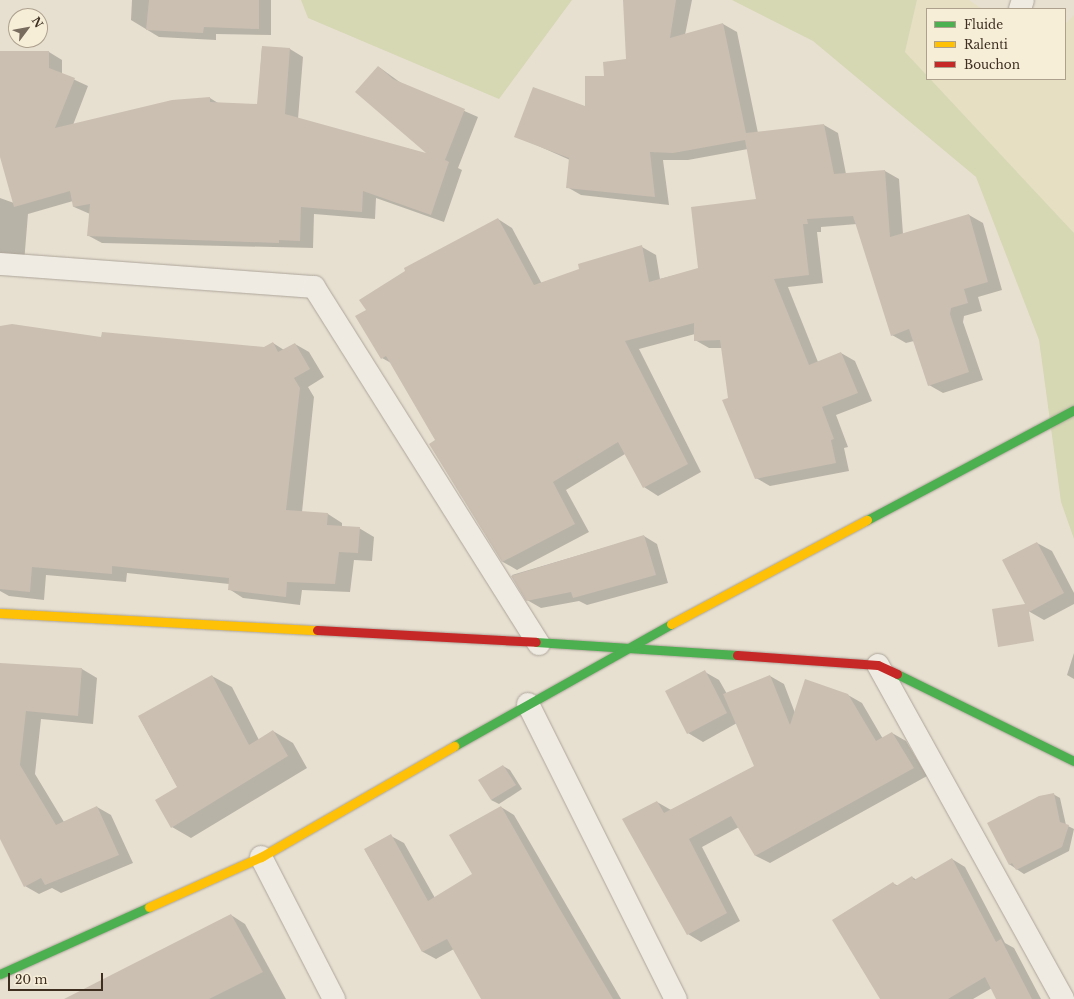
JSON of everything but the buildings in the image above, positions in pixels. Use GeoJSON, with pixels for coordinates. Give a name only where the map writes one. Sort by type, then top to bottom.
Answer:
{"type":"FeatureCollection","features":[{"type":"Feature","properties":{"kind":"street"},"geometry":{"type":"LineString","coordinates":[[0,264],[314,287],[539,644]]}},
{"type":"Feature","properties":{"kind":"street"},"geometry":{"type":"LineString","coordinates":[[0,974],[261,857],[627,647],[1074,410]]}},
{"type":"Feature","properties":{"kind":"street"},"geometry":{"type":"LineString","coordinates":[[0,613],[539,644],[627,647],[878,665],[1074,761]]}},
{"type":"Feature","properties":{"kind":"street"},"geometry":{"type":"LineString","coordinates":[[878,665],[1063,999]]}},
{"type":"Feature","properties":{"kind":"street"},"geometry":{"type":"LineString","coordinates":[[528,704],[676,999]]}},
{"type":"Feature","properties":{"kind":"street"},"geometry":{"type":"LineString","coordinates":[[261,857],[334,999]]}},
{"type":"Feature","properties":{"kind":"shaded area"},"geometry":{"type":"Polygon","coordinates":[[[917,0],[969,0],[981,8],[926,8],[926,75],[905,52],[917,0]]]}},
{"type":"Feature","properties":{"kind":"shaded area"},"geometry":{"type":"Polygon","coordinates":[[[1074,15],[1074,233],[931,80],[1066,80],[1066,23],[1074,15]]]}},
{"type":"Feature","properties":{"kind":"green space"},"geometry":{"type":"Polygon","coordinates":[[[301,0],[572,0],[499,99],[308,18],[301,0]]]}},
{"type":"Feature","properties":{"kind":"green space"},"geometry":{"type":"Polygon","coordinates":[[[732,0],[917,0],[905,52],[926,74],[926,80],[931,80],[1074,233],[1074,539],[1061,502],[1039,340],[976,177],[813,41],[732,0]]]}},
{"type":"Feature","properties":{"kind":"traffic: fast"},"geometry":{"type":"LineString","coordinates":[[867,520],[1074,410]]}},
{"type":"Feature","properties":{"kind":"traffic: fast"},"geometry":{"type":"LineString","coordinates":[[454,746],[671,624]]}},
{"type":"Feature","properties":{"kind":"traffic: fast"},"geometry":{"type":"LineString","coordinates":[[536,642],[737,655]]}},
{"type":"Feature","properties":{"kind":"traffic: fast"},"geometry":{"type":"LineString","coordinates":[[897,674],[1074,761]]}},
{"type":"Feature","properties":{"kind":"traffic: fast"},"geometry":{"type":"LineString","coordinates":[[0,974],[149,907]]}},
{"type":"Feature","properties":{"kind":"traffic: slow"},"geometry":{"type":"LineString","coordinates":[[671,624],[867,520]]}},
{"type":"Feature","properties":{"kind":"traffic: slow"},"geometry":{"type":"LineString","coordinates":[[0,613],[317,630]]}},
{"type":"Feature","properties":{"kind":"traffic: slow"},"geometry":{"type":"LineString","coordinates":[[149,907],[261,857],[454,746]]}},
{"type":"Feature","properties":{"kind":"traffic: jam"},"geometry":{"type":"LineString","coordinates":[[317,630],[536,642]]}},
{"type":"Feature","properties":{"kind":"traffic: jam"},"geometry":{"type":"LineString","coordinates":[[737,655],[878,665],[897,674]]}}]}
